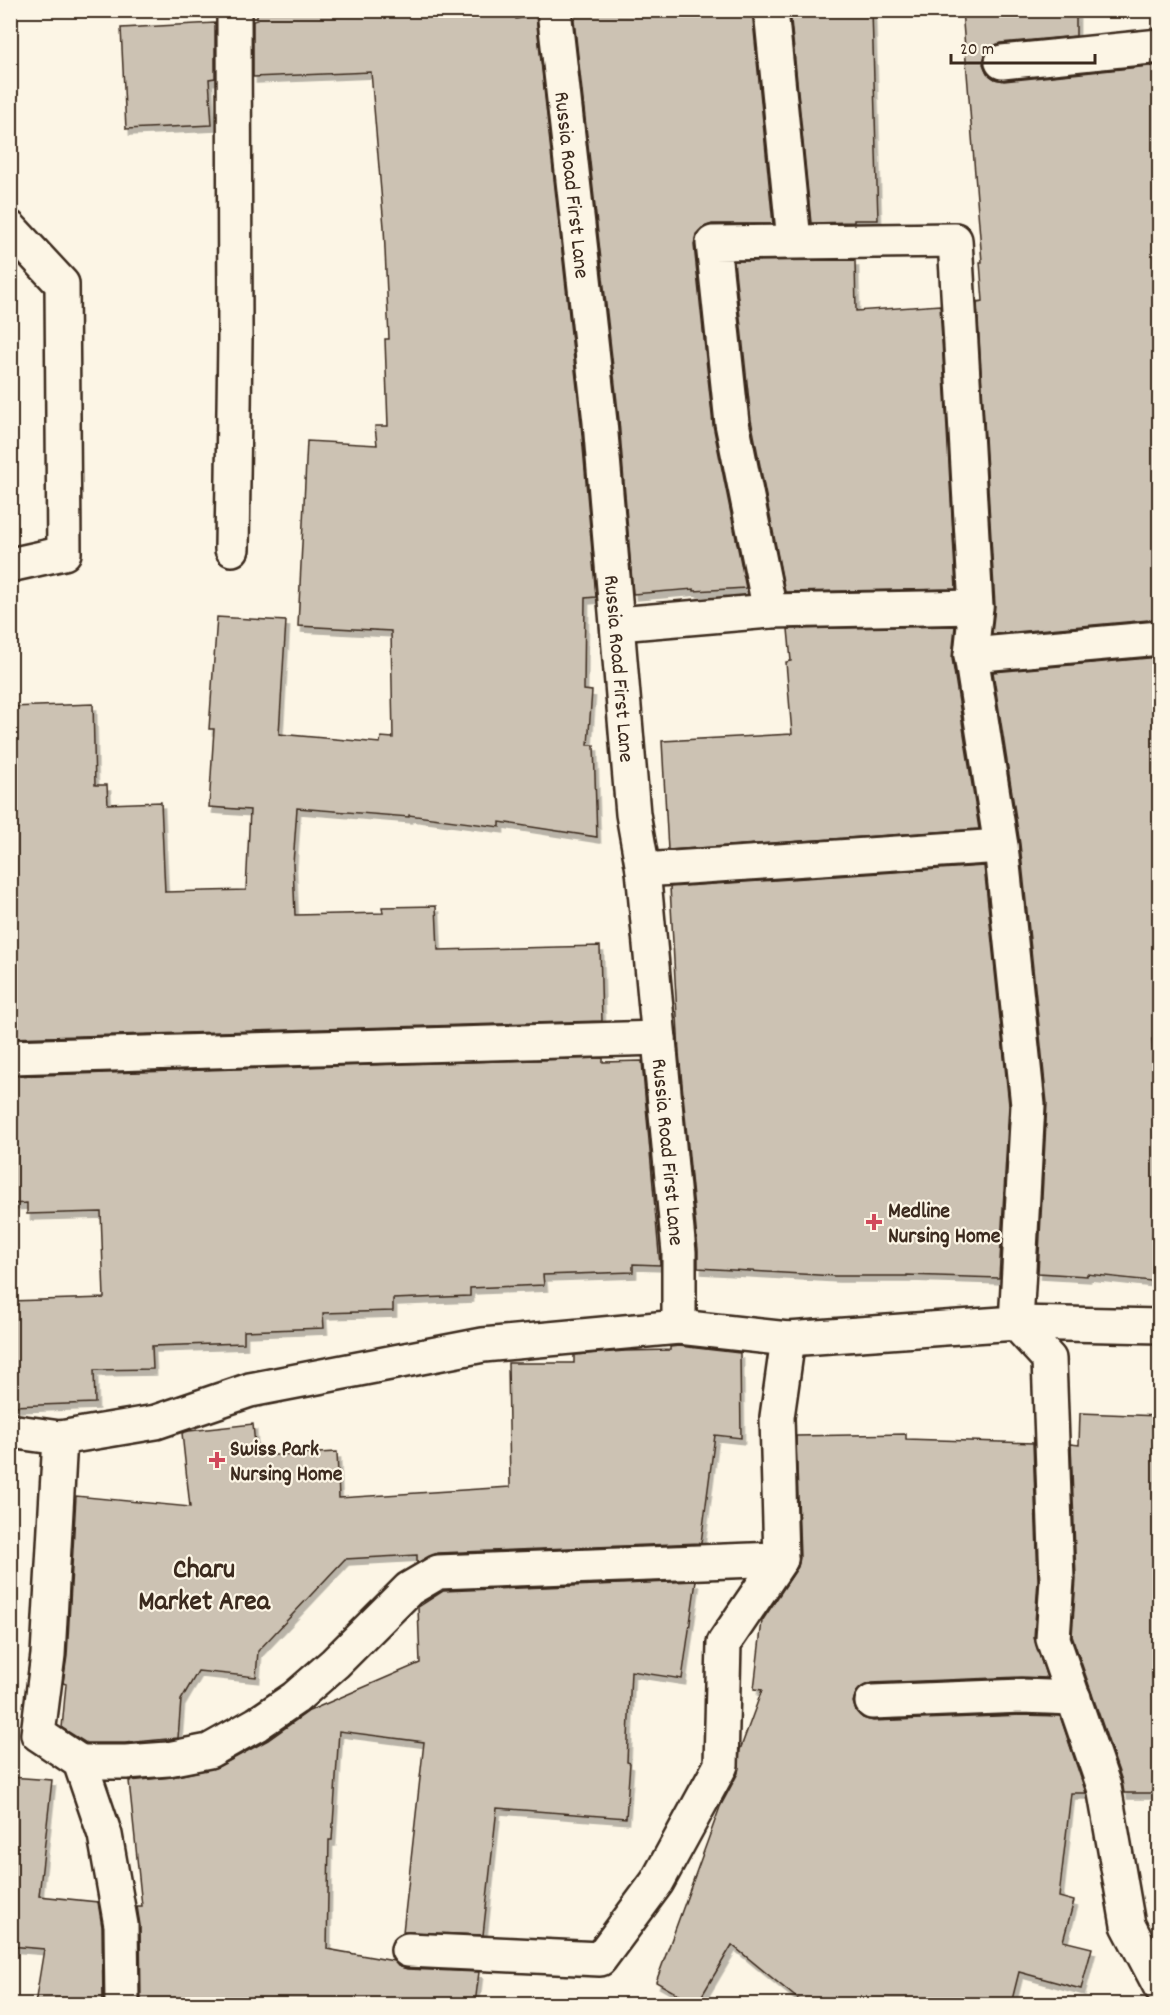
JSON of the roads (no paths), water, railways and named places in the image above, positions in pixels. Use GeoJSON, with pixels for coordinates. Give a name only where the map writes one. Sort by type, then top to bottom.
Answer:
{"type":"FeatureCollection","features":[{"type":"Feature","properties":{"kind":"street"},"geometry":{"type":"LineString","coordinates":[[232,549],[235,339],[234,10]]}},
{"type":"Feature","properties":{"kind":"street","name":"Russia Road First Lane"},"geometry":{"type":"LineString","coordinates":[[554,10],[600,422],[633,814],[643,870],[659,1038],[679,1252],[679,1327]]}},
{"type":"Feature","properties":{"kind":"street"},"geometry":{"type":"LineString","coordinates":[[771,10],[794,241]]}},
{"type":"Feature","properties":{"kind":"street"},"geometry":{"type":"LineString","coordinates":[[1002,62],[1160,46]]}},
{"type":"Feature","properties":{"kind":"street"},"geometry":{"type":"LineString","coordinates":[[10,228],[62,284],[64,553],[10,565]]}},
{"type":"Feature","properties":{"kind":"street"},"geometry":{"type":"LineString","coordinates":[[770,611],[732,423],[713,243],[955,240],[976,607],[971,655],[1001,846],[1028,1105],[1016,1323],[1049,1359],[1057,1580],[1053,1639],[1104,1787],[1128,1925],[1160,1986]]}},
{"type":"Feature","properties":{"kind":"street"},"geometry":{"type":"LineString","coordinates":[[618,624],[770,611],[976,607]]}},
{"type":"Feature","properties":{"kind":"street"},"geometry":{"type":"LineString","coordinates":[[971,655],[1160,638]]}},
{"type":"Feature","properties":{"kind":"street"},"geometry":{"type":"LineString","coordinates":[[643,870],[1001,846]]}},
{"type":"Feature","properties":{"kind":"street"},"geometry":{"type":"LineString","coordinates":[[10,1057],[659,1038]]}},
{"type":"Feature","properties":{"kind":"street"},"geometry":{"type":"LineString","coordinates":[[10,1431],[60,1438],[156,1422],[250,1390],[483,1345],[679,1327],[788,1339],[1016,1323],[1160,1326]]}},
{"type":"Feature","properties":{"kind":"street"},"geometry":{"type":"LineString","coordinates":[[408,1950],[600,1959],[657,1882],[721,1765],[724,1643],[781,1559],[777,1417],[788,1339]]}},
{"type":"Feature","properties":{"kind":"street"},"geometry":{"type":"LineString","coordinates":[[60,1438],[48,1655],[38,1734],[80,1762],[136,1762],[168,1759],[209,1751],[257,1724],[295,1698],[335,1664],[409,1589],[438,1572],[781,1559]]}},
{"type":"Feature","properties":{"kind":"street"},"geometry":{"type":"LineString","coordinates":[[872,1702],[1022,1696],[1074,1698]]}},
{"type":"Feature","properties":{"kind":"street"},"geometry":{"type":"LineString","coordinates":[[80,1762],[105,1835],[121,1925],[122,2004]]}},
{"type":"Feature","properties":{"kind":"place","name":"Medline Nursing Home"},"geometry":{"type":"Point","coordinates":[874,1222]}},
{"type":"Feature","properties":{"kind":"place","name":"Swiss Park Nursing Home"},"geometry":{"type":"Point","coordinates":[217,1460]}},
{"type":"Feature","properties":{"kind":"district","name":"Charu Market Area"},"geometry":{"type":"Point","coordinates":[204,1583]}}]}
